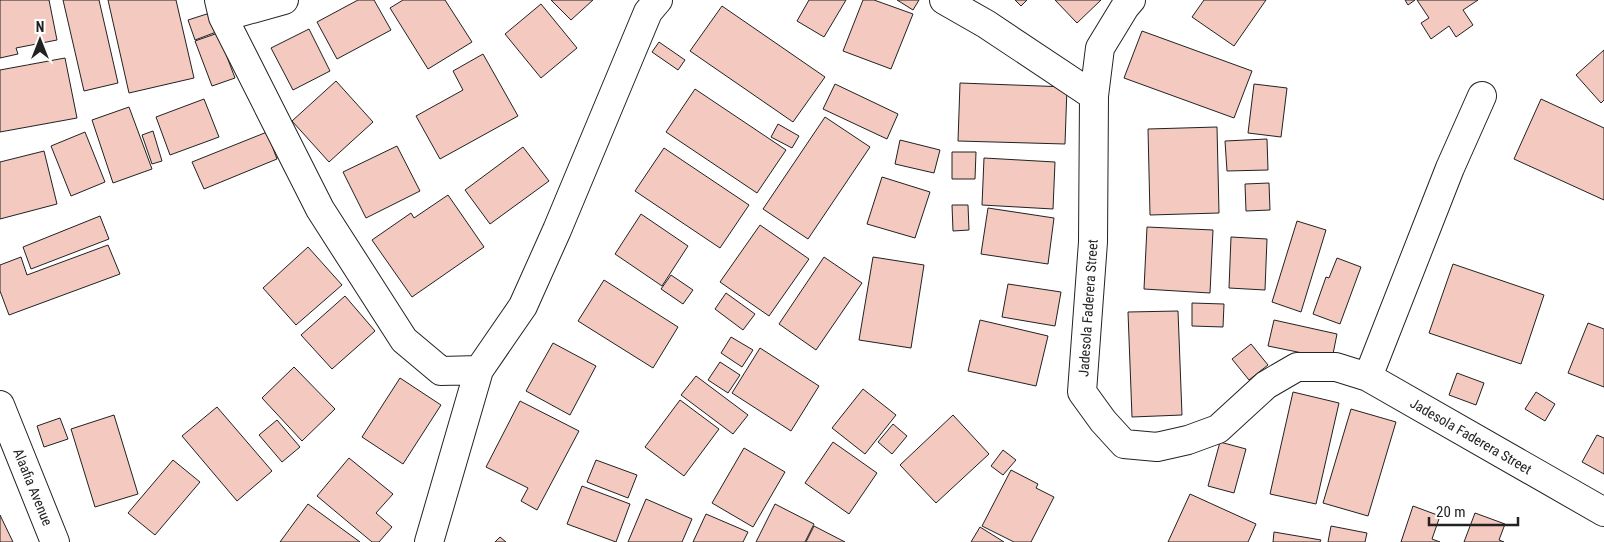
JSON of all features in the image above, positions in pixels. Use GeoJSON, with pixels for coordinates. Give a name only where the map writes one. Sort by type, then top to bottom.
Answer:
{"type":"FeatureCollection","features":[{"type":"Feature","properties":{"kind":"street"},"geometry":{"type":"LineString","coordinates":[[284,0],[221,8],[320,209],[404,340],[441,371],[479,370]]}},
{"type":"Feature","properties":{"kind":"street"},"geometry":{"type":"LineString","coordinates":[[429,542],[479,370],[523,306],[557,230],[648,12],[658,0]]}},
{"type":"Feature","properties":{"kind":"street"},"geometry":{"type":"LineString","coordinates":[[944,0],[986,24],[1094,96]]}},
{"type":"Feature","properties":{"kind":"street","name":"Jadesola Faderera Street"},"geometry":{"type":"LineString","coordinates":[[1131,0],[1100,48],[1094,96],[1093,242],[1082,392],[1103,421],[1124,444],[1156,447],[1188,440],[1218,429],[1266,385],[1297,367],[1336,367],[1368,377],[1604,512]]}},
{"type":"Feature","properties":{"kind":"street"},"geometry":{"type":"LineString","coordinates":[[1368,377],[1450,168],[1482,96]]}},
{"type":"Feature","properties":{"kind":"street","name":"Alaafia Avenue"},"geometry":{"type":"LineString","coordinates":[[0,405],[55,542]]}},
{"type":"Feature","properties":{"kind":"building"},"geometry":{"type":"Polygon","coordinates":[[[0,0],[49,0],[57,40],[16,48],[18,54],[0,58],[0,0]]]}},
{"type":"Feature","properties":{"kind":"building"},"geometry":{"type":"Polygon","coordinates":[[[63,0],[99,0],[118,83],[84,91],[63,0]]]}},
{"type":"Feature","properties":{"kind":"building"},"geometry":{"type":"Polygon","coordinates":[[[108,0],[176,0],[194,78],[129,93],[108,0]]]}},
{"type":"Feature","properties":{"kind":"building"},"geometry":{"type":"Polygon","coordinates":[[[358,0],[374,0],[391,30],[337,59],[317,22],[358,0]]]}},
{"type":"Feature","properties":{"kind":"building"},"geometry":{"type":"Polygon","coordinates":[[[403,0],[445,0],[472,42],[428,69],[390,8],[403,0]]]}},
{"type":"Feature","properties":{"kind":"building"},"geometry":{"type":"Polygon","coordinates":[[[551,0],[593,0],[571,20],[551,0]]]}},
{"type":"Feature","properties":{"kind":"building"},"geometry":{"type":"Polygon","coordinates":[[[809,0],[846,0],[824,37],[797,21],[809,0]]]}},
{"type":"Feature","properties":{"kind":"building"},"geometry":{"type":"Polygon","coordinates":[[[863,0],[874,0],[913,14],[891,69],[843,51],[863,0]]]}},
{"type":"Feature","properties":{"kind":"building"},"geometry":{"type":"Polygon","coordinates":[[[897,0],[919,0],[913,10],[897,0]]]}},
{"type":"Feature","properties":{"kind":"building"},"geometry":{"type":"Polygon","coordinates":[[[1015,0],[1027,0],[1021,6],[1015,0]]]}},
{"type":"Feature","properties":{"kind":"building"},"geometry":{"type":"Polygon","coordinates":[[[1055,0],[1101,0],[1077,23],[1055,0]]]}},
{"type":"Feature","properties":{"kind":"building"},"geometry":{"type":"Polygon","coordinates":[[[1204,0],[1266,0],[1234,46],[1192,17],[1204,0]]]}},
{"type":"Feature","properties":{"kind":"building"},"geometry":{"type":"Polygon","coordinates":[[[1405,0],[1415,0],[1408,5],[1405,0]]]}},
{"type":"Feature","properties":{"kind":"building"},"geometry":{"type":"Polygon","coordinates":[[[1417,0],[1478,0],[1463,10],[1473,25],[1456,37],[1449,26],[1431,39],[1421,23],[1429,18],[1417,0]]]}},
{"type":"Feature","properties":{"kind":"building"},"geometry":{"type":"Polygon","coordinates":[[[541,4],[577,48],[541,78],[505,34],[541,4]]]}},
{"type":"Feature","properties":{"kind":"building"},"geometry":{"type":"Polygon","coordinates":[[[722,6],[825,77],[793,122],[690,51],[722,6]]]}},
{"type":"Feature","properties":{"kind":"building"},"geometry":{"type":"Polygon","coordinates":[[[213,12],[219,31],[195,40],[188,20],[213,12]]]}},
{"type":"Feature","properties":{"kind":"building"},"geometry":{"type":"Polygon","coordinates":[[[309,29],[330,71],[293,90],[271,48],[309,29]]]}},
{"type":"Feature","properties":{"kind":"building"},"geometry":{"type":"Polygon","coordinates":[[[1142,31],[1252,71],[1234,118],[1124,78],[1142,31]]]}},
{"type":"Feature","properties":{"kind":"building"},"geometry":{"type":"Polygon","coordinates":[[[218,33],[235,78],[212,86],[195,41],[218,33]]]}},
{"type":"Feature","properties":{"kind":"building"},"geometry":{"type":"Polygon","coordinates":[[[659,42],[685,60],[678,70],[652,52],[659,42]]]}},
{"type":"Feature","properties":{"kind":"building"},"geometry":{"type":"Polygon","coordinates":[[[1604,50],[1604,100],[1601,103],[1576,75],[1604,50]]]}},
{"type":"Feature","properties":{"kind":"building"},"geometry":{"type":"Polygon","coordinates":[[[483,54],[518,116],[440,159],[416,116],[463,90],[453,71],[483,54]]]}},
{"type":"Feature","properties":{"kind":"building"},"geometry":{"type":"Polygon","coordinates":[[[65,58],[77,118],[0,132],[0,70],[65,58]]]}},
{"type":"Feature","properties":{"kind":"building"},"geometry":{"type":"Polygon","coordinates":[[[336,81],[373,122],[329,162],[292,121],[336,81]]]}},
{"type":"Feature","properties":{"kind":"building"},"geometry":{"type":"Polygon","coordinates":[[[960,83],[1067,87],[1065,144],[958,141],[960,83]]]}},
{"type":"Feature","properties":{"kind":"building"},"geometry":{"type":"Polygon","coordinates":[[[835,84],[898,114],[887,139],[823,109],[835,84]]]}},
{"type":"Feature","properties":{"kind":"building"},"geometry":{"type":"Polygon","coordinates":[[[1254,84],[1287,88],[1281,137],[1248,133],[1254,84]]]}},
{"type":"Feature","properties":{"kind":"building"},"geometry":{"type":"Polygon","coordinates":[[[695,89],[786,150],[757,193],[666,132],[695,89]]]}},
{"type":"Feature","properties":{"kind":"building"},"geometry":{"type":"Polygon","coordinates":[[[204,99],[219,137],[170,155],[156,117],[204,99]]]}},
{"type":"Feature","properties":{"kind":"building"},"geometry":{"type":"Polygon","coordinates":[[[1541,99],[1604,128],[1604,200],[1514,159],[1541,99]]]}},
{"type":"Feature","properties":{"kind":"building"},"geometry":{"type":"Polygon","coordinates":[[[129,107],[152,169],[113,183],[92,120],[129,107]]]}},
{"type":"Feature","properties":{"kind":"building"},"geometry":{"type":"Polygon","coordinates":[[[825,117],[870,147],[808,239],[763,209],[825,117]]]}},
{"type":"Feature","properties":{"kind":"building"},"geometry":{"type":"Polygon","coordinates":[[[778,124],[799,136],[792,148],[771,137],[778,124]]]}},
{"type":"Feature","properties":{"kind":"building"},"geometry":{"type":"Polygon","coordinates":[[[1217,127],[1219,213],[1150,215],[1148,129],[1217,127]]]}},
{"type":"Feature","properties":{"kind":"building"},"geometry":{"type":"Polygon","coordinates":[[[153,131],[162,161],[152,164],[142,135],[153,131]]]}},
{"type":"Feature","properties":{"kind":"building"},"geometry":{"type":"Polygon","coordinates":[[[85,132],[105,182],[71,196],[51,146],[85,132]]]}},
{"type":"Feature","properties":{"kind":"building"},"geometry":{"type":"Polygon","coordinates":[[[267,132],[277,159],[204,189],[192,162],[267,132]]]}},
{"type":"Feature","properties":{"kind":"building"},"geometry":{"type":"Polygon","coordinates":[[[1267,139],[1268,170],[1227,171],[1225,141],[1267,139]]]}},
{"type":"Feature","properties":{"kind":"building"},"geometry":{"type":"Polygon","coordinates":[[[900,140],[940,150],[934,173],[895,164],[900,140]]]}},
{"type":"Feature","properties":{"kind":"building"},"geometry":{"type":"Polygon","coordinates":[[[397,146],[420,191],[366,218],[343,172],[397,146]]]}},
{"type":"Feature","properties":{"kind":"building"},"geometry":{"type":"Polygon","coordinates":[[[523,147],[549,181],[490,224],[465,190],[523,147]]]}},
{"type":"Feature","properties":{"kind":"building"},"geometry":{"type":"Polygon","coordinates":[[[664,148],[749,205],[720,248],[635,191],[664,148]]]}},
{"type":"Feature","properties":{"kind":"building"},"geometry":{"type":"Polygon","coordinates":[[[44,151],[57,204],[0,219],[0,162],[44,151]]]}},
{"type":"Feature","properties":{"kind":"building"},"geometry":{"type":"Polygon","coordinates":[[[952,152],[976,152],[975,179],[952,179],[952,152]]]}},
{"type":"Feature","properties":{"kind":"building"},"geometry":{"type":"Polygon","coordinates":[[[984,158],[1055,162],[1053,209],[982,205],[984,158]]]}},
{"type":"Feature","properties":{"kind":"building"},"geometry":{"type":"Polygon","coordinates":[[[882,177],[930,192],[915,238],[867,224],[882,177]]]}},
{"type":"Feature","properties":{"kind":"building"},"geometry":{"type":"Polygon","coordinates":[[[1269,183],[1270,210],[1246,211],[1245,184],[1269,183]]]}},
{"type":"Feature","properties":{"kind":"building"},"geometry":{"type":"Polygon","coordinates":[[[448,195],[484,247],[412,297],[372,240],[411,213],[414,218],[448,195]]]}},
{"type":"Feature","properties":{"kind":"building"},"geometry":{"type":"Polygon","coordinates":[[[952,205],[968,205],[969,230],[953,231],[952,205]]]}},
{"type":"Feature","properties":{"kind":"building"},"geometry":{"type":"Polygon","coordinates":[[[988,208],[1054,218],[1048,264],[981,254],[988,208]]]}},
{"type":"Feature","properties":{"kind":"building"},"geometry":{"type":"Polygon","coordinates":[[[641,214],[688,246],[662,286],[615,254],[641,214]]]}},
{"type":"Feature","properties":{"kind":"building"},"geometry":{"type":"Polygon","coordinates":[[[100,216],[109,239],[31,269],[23,247],[100,216]]]}},
{"type":"Feature","properties":{"kind":"building"},"geometry":{"type":"Polygon","coordinates":[[[1297,221],[1326,230],[1301,312],[1272,302],[1297,221]]]}},
{"type":"Feature","properties":{"kind":"building"},"geometry":{"type":"Polygon","coordinates":[[[760,225],[809,259],[769,316],[720,282],[760,225]]]}},
{"type":"Feature","properties":{"kind":"building"},"geometry":{"type":"Polygon","coordinates":[[[1147,227],[1213,230],[1210,293],[1144,289],[1147,227]]]}},
{"type":"Feature","properties":{"kind":"building"},"geometry":{"type":"Polygon","coordinates":[[[1231,237],[1267,239],[1265,290],[1229,288],[1231,237]]]}},
{"type":"Feature","properties":{"kind":"building"},"geometry":{"type":"Polygon","coordinates":[[[108,245],[120,274],[9,315],[0,291],[0,265],[21,257],[27,275],[108,245]]]}},
{"type":"Feature","properties":{"kind":"building"},"geometry":{"type":"Polygon","coordinates":[[[308,247],[342,285],[296,325],[263,288],[308,247]]]}},
{"type":"Feature","properties":{"kind":"building"},"geometry":{"type":"Polygon","coordinates":[[[824,257],[862,283],[816,350],[779,324],[824,257]]]}},
{"type":"Feature","properties":{"kind":"building"},"geometry":{"type":"Polygon","coordinates":[[[873,257],[924,265],[911,348],[859,340],[873,257]]]}},
{"type":"Feature","properties":{"kind":"building"},"geometry":{"type":"Polygon","coordinates":[[[1337,258],[1361,267],[1340,324],[1313,314],[1326,277],[1329,278],[1337,258]]]}},
{"type":"Feature","properties":{"kind":"building"},"geometry":{"type":"Polygon","coordinates":[[[1453,264],[1544,295],[1521,364],[1429,333],[1453,264]]]}},
{"type":"Feature","properties":{"kind":"building"},"geometry":{"type":"Polygon","coordinates":[[[671,275],[693,290],[683,304],[661,289],[671,275]]]}},
{"type":"Feature","properties":{"kind":"building"},"geometry":{"type":"Polygon","coordinates":[[[604,280],[678,327],[653,368],[578,321],[604,280]]]}},
{"type":"Feature","properties":{"kind":"building"},"geometry":{"type":"Polygon","coordinates":[[[1008,284],[1061,292],[1055,326],[1002,317],[1008,284]]]}},
{"type":"Feature","properties":{"kind":"building"},"geometry":{"type":"Polygon","coordinates":[[[726,293],[755,314],[743,330],[715,309],[726,293]]]}},
{"type":"Feature","properties":{"kind":"building"},"geometry":{"type":"Polygon","coordinates":[[[345,296],[375,331],[332,369],[301,335],[345,296]]]}},
{"type":"Feature","properties":{"kind":"building"},"geometry":{"type":"Polygon","coordinates":[[[1192,303],[1224,304],[1223,327],[1192,326],[1192,303]]]}},
{"type":"Feature","properties":{"kind":"building"},"geometry":{"type":"Polygon","coordinates":[[[1178,311],[1182,415],[1132,417],[1128,312],[1178,311]]]}},
{"type":"Feature","properties":{"kind":"building"},"geometry":{"type":"Polygon","coordinates":[[[980,320],[1048,336],[1036,386],[968,371],[980,320]]]}},
{"type":"Feature","properties":{"kind":"building"},"geometry":{"type":"Polygon","coordinates":[[[1274,320],[1337,334],[1332,359],[1268,346],[1274,320]]]}},
{"type":"Feature","properties":{"kind":"building"},"geometry":{"type":"Polygon","coordinates":[[[1588,323],[1604,329],[1604,387],[1568,373],[1588,323]]]}},
{"type":"Feature","properties":{"kind":"building"},"geometry":{"type":"Polygon","coordinates":[[[731,337],[753,350],[742,367],[721,353],[731,337]]]}},
{"type":"Feature","properties":{"kind":"building"},"geometry":{"type":"Polygon","coordinates":[[[553,343],[596,366],[570,415],[526,391],[553,343]]]}},
{"type":"Feature","properties":{"kind":"building"},"geometry":{"type":"Polygon","coordinates":[[[1251,344],[1268,365],[1249,380],[1232,359],[1251,344]]]}},
{"type":"Feature","properties":{"kind":"building"},"geometry":{"type":"Polygon","coordinates":[[[760,348],[819,386],[791,431],[732,393],[760,348]]]}},
{"type":"Feature","properties":{"kind":"building"},"geometry":{"type":"Polygon","coordinates":[[[720,362],[740,375],[728,393],[708,380],[720,362]]]}},
{"type":"Feature","properties":{"kind":"building"},"geometry":{"type":"Polygon","coordinates":[[[294,367],[335,409],[302,441],[262,398],[294,367]]]}},
{"type":"Feature","properties":{"kind":"building"},"geometry":{"type":"Polygon","coordinates":[[[1457,373],[1484,383],[1476,405],[1449,395],[1457,373]]]}},
{"type":"Feature","properties":{"kind":"building"},"geometry":{"type":"Polygon","coordinates":[[[696,376],[748,415],[733,434],[681,395],[696,376]]]}},
{"type":"Feature","properties":{"kind":"building"},"geometry":{"type":"Polygon","coordinates":[[[400,378],[441,405],[403,464],[362,437],[400,378]]]}},
{"type":"Feature","properties":{"kind":"building"},"geometry":{"type":"Polygon","coordinates":[[[863,389],[896,415],[865,454],[832,428],[863,389]]]}},
{"type":"Feature","properties":{"kind":"building"},"geometry":{"type":"Polygon","coordinates":[[[1293,392],[1339,403],[1316,504],[1270,494],[1293,392]]]}},
{"type":"Feature","properties":{"kind":"building"},"geometry":{"type":"Polygon","coordinates":[[[1536,392],[1555,404],[1545,421],[1525,409],[1536,392]]]}},
{"type":"Feature","properties":{"kind":"building"},"geometry":{"type":"Polygon","coordinates":[[[680,400],[719,429],[684,476],[645,447],[680,400]]]}},
{"type":"Feature","properties":{"kind":"building"},"geometry":{"type":"Polygon","coordinates":[[[520,401],[579,431],[537,510],[521,501],[528,488],[486,467],[520,401]]]}},
{"type":"Feature","properties":{"kind":"building"},"geometry":{"type":"Polygon","coordinates":[[[217,407],[272,471],[237,501],[182,436],[217,407]]]}},
{"type":"Feature","properties":{"kind":"building"},"geometry":{"type":"Polygon","coordinates":[[[1351,409],[1396,422],[1368,516],[1323,503],[1351,409]]]}},
{"type":"Feature","properties":{"kind":"building"},"geometry":{"type":"Polygon","coordinates":[[[114,415],[138,494],[95,507],[71,429],[114,415]]]}},
{"type":"Feature","properties":{"kind":"building"},"geometry":{"type":"Polygon","coordinates":[[[953,415],[989,454],[936,503],[900,465],[953,415]]]}},
{"type":"Feature","properties":{"kind":"building"},"geometry":{"type":"Polygon","coordinates":[[[60,418],[68,439],[44,447],[37,426],[60,418]]]}},
{"type":"Feature","properties":{"kind":"building"},"geometry":{"type":"Polygon","coordinates":[[[277,420],[300,447],[282,462],[259,435],[277,420]]]}},
{"type":"Feature","properties":{"kind":"building"},"geometry":{"type":"Polygon","coordinates":[[[893,424],[907,436],[892,454],[878,442],[893,424]]]}},
{"type":"Feature","properties":{"kind":"building"},"geometry":{"type":"Polygon","coordinates":[[[1597,435],[1604,438],[1604,474],[1582,462],[1597,435]]]}},
{"type":"Feature","properties":{"kind":"building"},"geometry":{"type":"Polygon","coordinates":[[[833,442],[877,473],[849,514],[805,483],[833,442]]]}},
{"type":"Feature","properties":{"kind":"building"},"geometry":{"type":"Polygon","coordinates":[[[1220,442],[1246,449],[1234,493],[1208,486],[1220,442]]]}},
{"type":"Feature","properties":{"kind":"building"},"geometry":{"type":"Polygon","coordinates":[[[744,448],[785,472],[753,527],[712,503],[744,448]]]}},
{"type":"Feature","properties":{"kind":"building"},"geometry":{"type":"Polygon","coordinates":[[[1003,450],[1016,460],[1003,475],[991,466],[1003,450]]]}},
{"type":"Feature","properties":{"kind":"building"},"geometry":{"type":"Polygon","coordinates":[[[349,458],[393,494],[376,513],[392,527],[379,542],[372,542],[317,496],[349,458]]]}},
{"type":"Feature","properties":{"kind":"building"},"geometry":{"type":"Polygon","coordinates":[[[173,460],[200,482],[155,535],[128,513],[173,460]]]}},
{"type":"Feature","properties":{"kind":"building"},"geometry":{"type":"Polygon","coordinates":[[[596,460],[637,475],[628,498],[587,482],[596,460]]]}},
{"type":"Feature","properties":{"kind":"building"},"geometry":{"type":"Polygon","coordinates":[[[1011,470],[1038,484],[1036,488],[1054,497],[1031,542],[1014,542],[982,526],[1011,470]]]}},
{"type":"Feature","properties":{"kind":"building"},"geometry":{"type":"Polygon","coordinates":[[[582,486],[630,504],[616,542],[567,524],[582,486]]]}},
{"type":"Feature","properties":{"kind":"building"},"geometry":{"type":"Polygon","coordinates":[[[1190,494],[1256,524],[1248,542],[1168,542],[1190,494]]]}},
{"type":"Feature","properties":{"kind":"building"},"geometry":{"type":"Polygon","coordinates":[[[646,499],[692,519],[682,542],[628,542],[646,499]]]}},
{"type":"Feature","properties":{"kind":"building"},"geometry":{"type":"Polygon","coordinates":[[[308,504],[360,542],[280,542],[308,504]]]}},
{"type":"Feature","properties":{"kind":"building"},"geometry":{"type":"Polygon","coordinates":[[[775,504],[814,524],[805,542],[756,542],[775,504]]]}},
{"type":"Feature","properties":{"kind":"building"},"geometry":{"type":"Polygon","coordinates":[[[1413,506],[1440,516],[1432,539],[1440,542],[1401,542],[1413,506]]]}},
{"type":"Feature","properties":{"kind":"building"},"geometry":{"type":"Polygon","coordinates":[[[1475,513],[1505,524],[1499,540],[1504,542],[1464,542],[1475,513]]]}},
{"type":"Feature","properties":{"kind":"building"},"geometry":{"type":"Polygon","coordinates":[[[706,514],[748,532],[743,542],[693,542],[706,514]]]}},
{"type":"Feature","properties":{"kind":"building"},"geometry":{"type":"Polygon","coordinates":[[[0,515],[13,542],[0,542],[0,515]]]}},
{"type":"Feature","properties":{"kind":"building"},"geometry":{"type":"Polygon","coordinates":[[[814,526],[845,542],[806,542],[814,526]]]}},
{"type":"Feature","properties":{"kind":"building"},"geometry":{"type":"Polygon","coordinates":[[[1331,526],[1367,533],[1365,542],[1328,542],[1331,526]]]}},
{"type":"Feature","properties":{"kind":"building"},"geometry":{"type":"Polygon","coordinates":[[[980,527],[1004,542],[971,542],[980,527]]]}},
{"type":"Feature","properties":{"kind":"building"},"geometry":{"type":"Polygon","coordinates":[[[1274,532],[1321,540],[1320,542],[1273,542],[1274,532]]]}},
{"type":"Feature","properties":{"kind":"building"},"geometry":{"type":"Polygon","coordinates":[[[500,537],[506,542],[495,542],[500,537]]]}}]}
